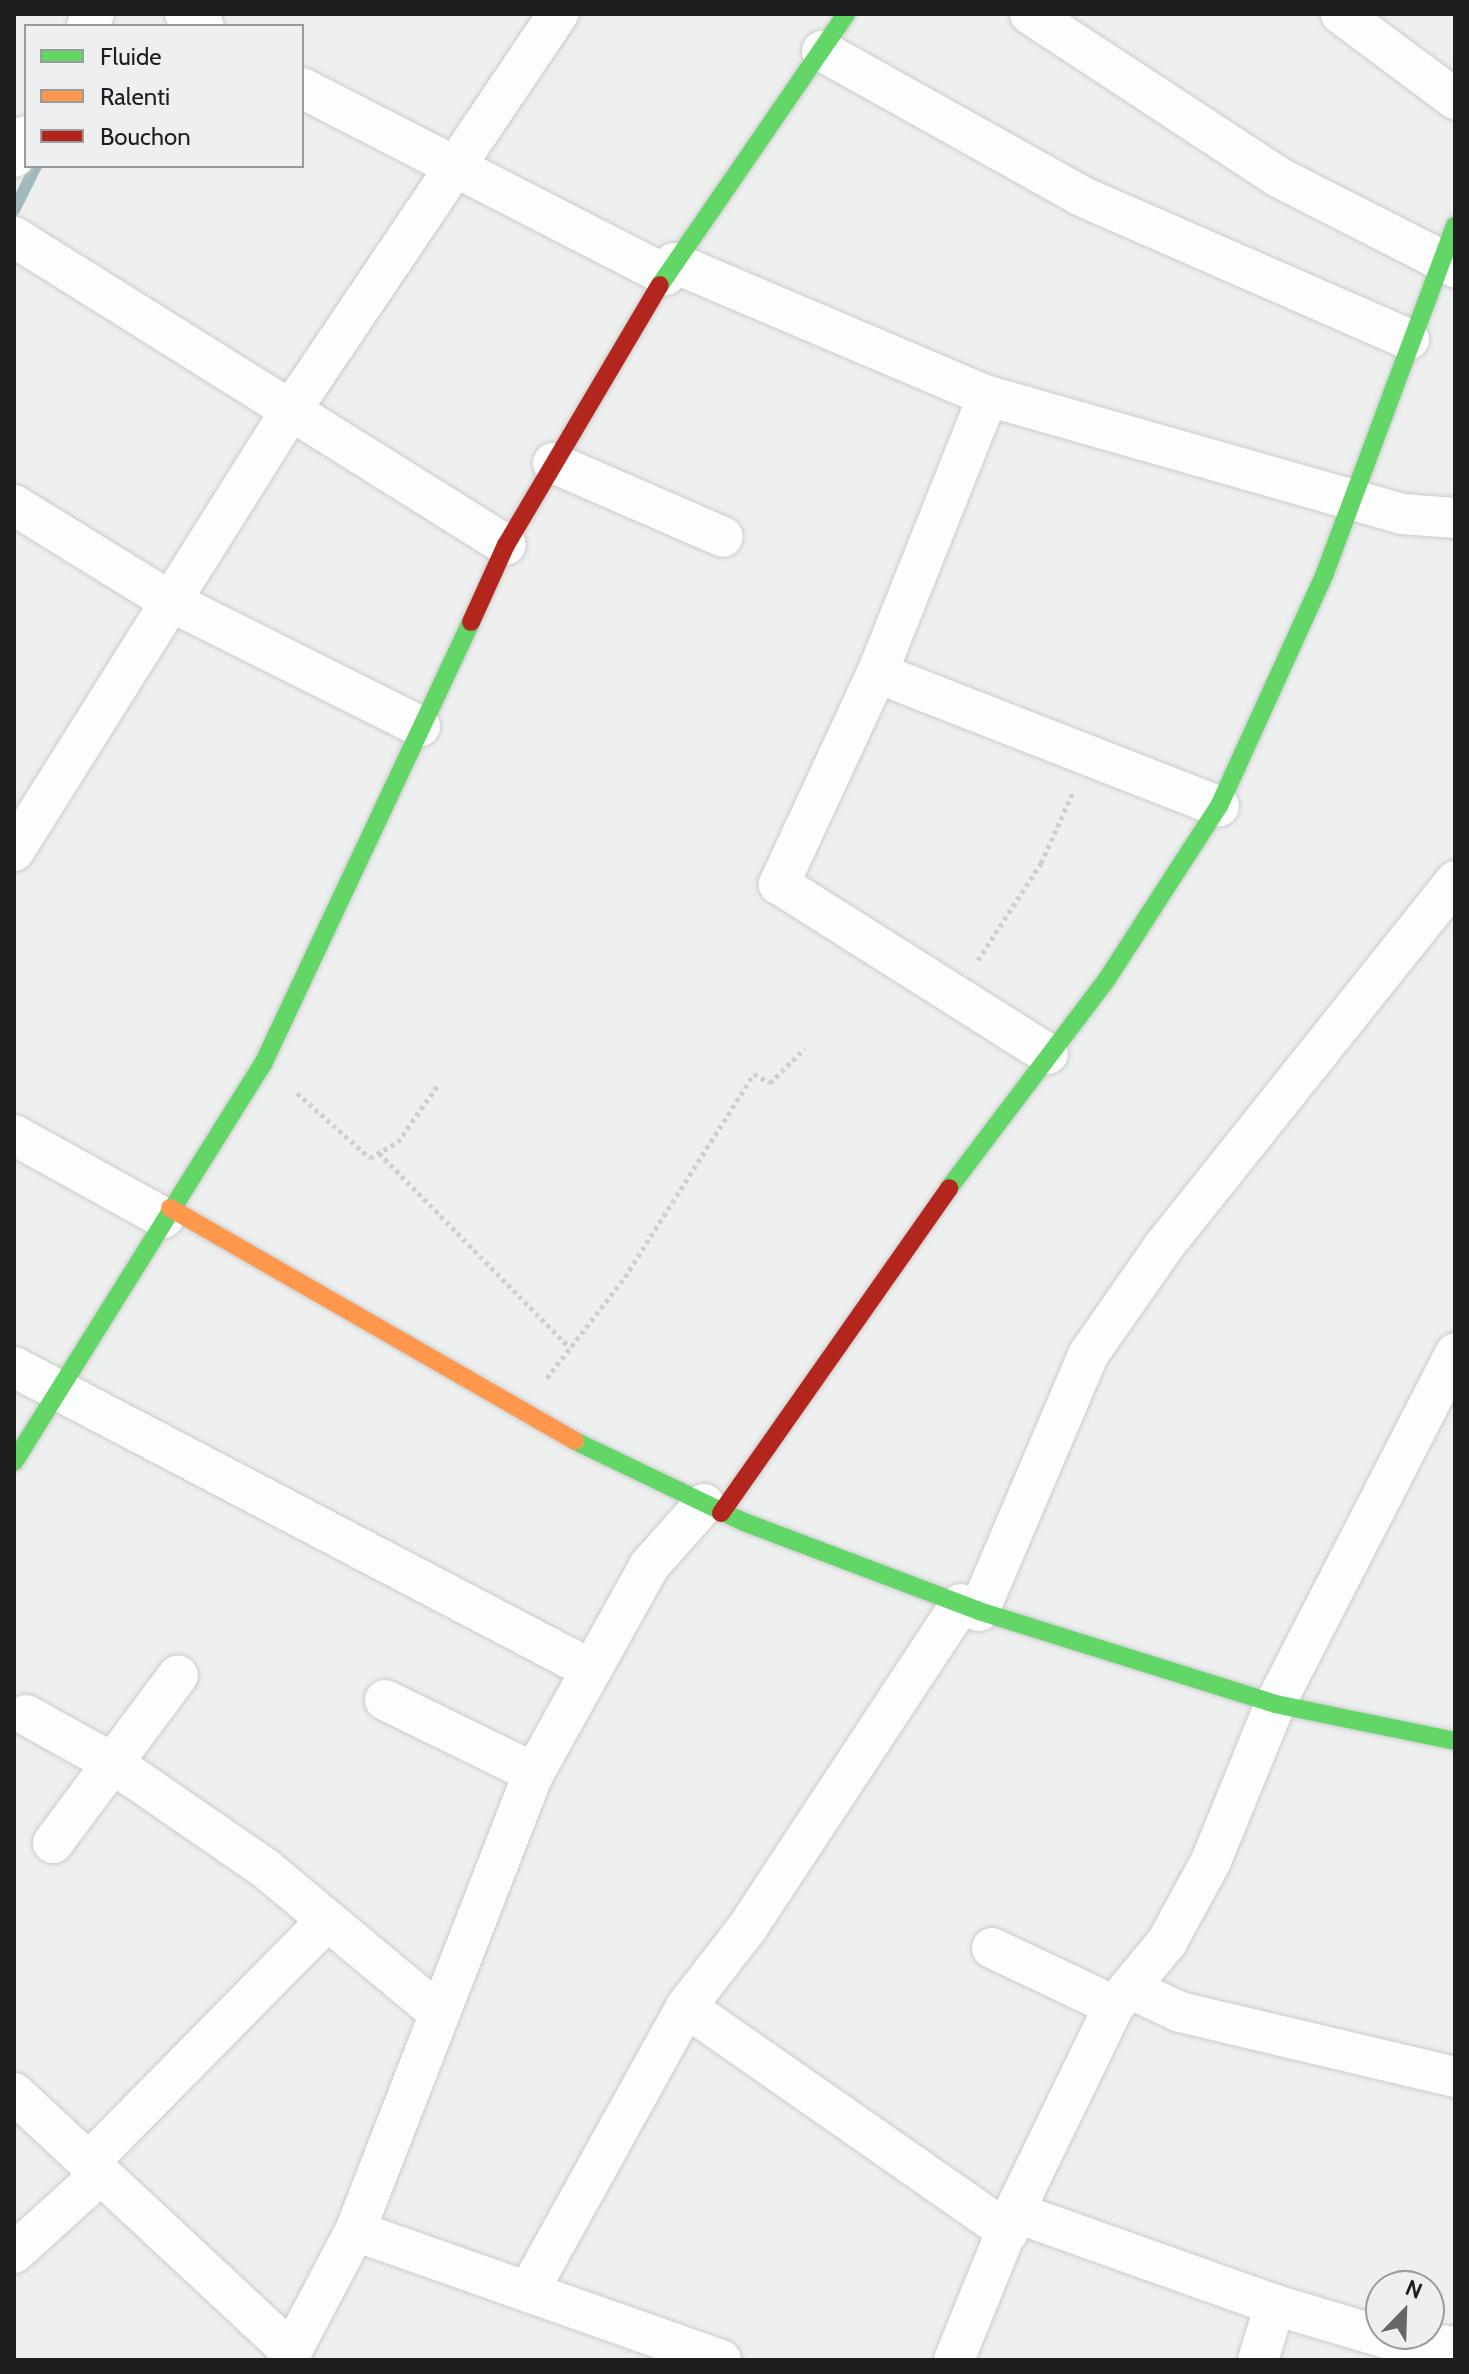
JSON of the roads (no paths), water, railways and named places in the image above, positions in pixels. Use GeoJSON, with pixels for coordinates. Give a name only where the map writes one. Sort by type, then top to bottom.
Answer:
{"type":"FeatureCollection","features":[{"type":"Feature","properties":{"kind":"street"},"geometry":{"type":"LineString","coordinates":[[16,843],[291,410],[449,169],[558,14]]}},
{"type":"Feature","properties":{"kind":"street"},"geometry":{"type":"LineString","coordinates":[[14,1462],[263,1064],[347,898],[420,726],[506,545],[553,463],[670,269],[846,14]]}},
{"type":"Feature","properties":{"kind":"street"},"geometry":{"type":"LineString","coordinates":[[1030,14],[1265,170],[1448,264]]}},
{"type":"Feature","properties":{"kind":"street"},"geometry":{"type":"LineString","coordinates":[[1341,14],[1455,99]]}},
{"type":"Feature","properties":{"kind":"street"},"geometry":{"type":"LineString","coordinates":[[822,51],[1081,196],[1409,339]]}},
{"type":"Feature","properties":{"kind":"street"},"geometry":{"type":"LineString","coordinates":[[304,89],[449,169],[670,269],[988,396],[1351,500],[1455,518]]}},
{"type":"Feature","properties":{"kind":"street"},"geometry":{"type":"LineString","coordinates":[[14,157],[24,140]]}},
{"type":"Feature","properties":{"kind":"street"},"geometry":{"type":"LineString","coordinates":[[14,2093],[289,2356],[355,2231],[534,1773],[588,1668],[649,1566],[713,1508],[1158,907],[1219,806],[1351,500],[1409,339],[1448,264],[1455,225]]}},
{"type":"Feature","properties":{"kind":"street"},"geometry":{"type":"LineString","coordinates":[[14,237],[506,545]]}},
{"type":"Feature","properties":{"kind":"street"},"geometry":{"type":"LineString","coordinates":[[988,396],[877,673],[779,884],[1048,1054]]}},
{"type":"Feature","properties":{"kind":"street"},"geometry":{"type":"LineString","coordinates":[[553,463],[723,537]]}},
{"type":"Feature","properties":{"kind":"street"},"geometry":{"type":"LineString","coordinates":[[14,505],[168,600],[420,726]]}},
{"type":"Feature","properties":{"kind":"street"},"geometry":{"type":"LineString","coordinates":[[877,673],[1090,753],[1219,806]]}},
{"type":"Feature","properties":{"kind":"street"},"geometry":{"type":"LineString","coordinates":[[528,2292],[686,2007],[747,1928],[970,1608],[1050,1432],[1104,1330],[1455,881]]}},
{"type":"Feature","properties":{"kind":"street"},"geometry":{"type":"LineString","coordinates":[[14,1135],[167,1213],[522,1410],[713,1508],[970,1608],[1275,1704],[1455,1741]]}},
{"type":"Feature","properties":{"kind":"street"},"geometry":{"type":"LineString","coordinates":[[954,2360],[1011,2222],[1122,1997],[1167,1942],[1211,1861],[1275,1704],[1444,1400],[1455,1354]]}},
{"type":"Feature","properties":{"kind":"street"},"geometry":{"type":"LineString","coordinates":[[14,1367],[588,1668]]}},
{"type":"Feature","properties":{"kind":"street"},"geometry":{"type":"LineString","coordinates":[[53,1843],[178,1675]]}},
{"type":"Feature","properties":{"kind":"street"},"geometry":{"type":"LineString","coordinates":[[385,1700],[534,1773]]}},
{"type":"Feature","properties":{"kind":"street"},"geometry":{"type":"LineString","coordinates":[[26,1715],[114,1764],[266,1869],[439,2013]]}},
{"type":"Feature","properties":{"kind":"street"},"geometry":{"type":"LineString","coordinates":[[14,2253],[327,1921]]}},
{"type":"Feature","properties":{"kind":"street"},"geometry":{"type":"LineString","coordinates":[[992,1948],[1122,1997],[1455,2077]]}},
{"type":"Feature","properties":{"kind":"street"},"geometry":{"type":"LineString","coordinates":[[686,2007],[1011,2222],[1386,2338],[1455,2347]]}},
{"type":"Feature","properties":{"kind":"street"},"geometry":{"type":"LineString","coordinates":[[355,2231],[721,2360]]}},
{"type":"Feature","properties":{"kind":"street"},"geometry":{"type":"LineString","coordinates":[[1258,2360],[1275,2305]]}},
{"type":"Feature","properties":{"kind":"waterway"},"geometry":{"type":"LineString","coordinates":[[14,210],[35,168]]}}]}
